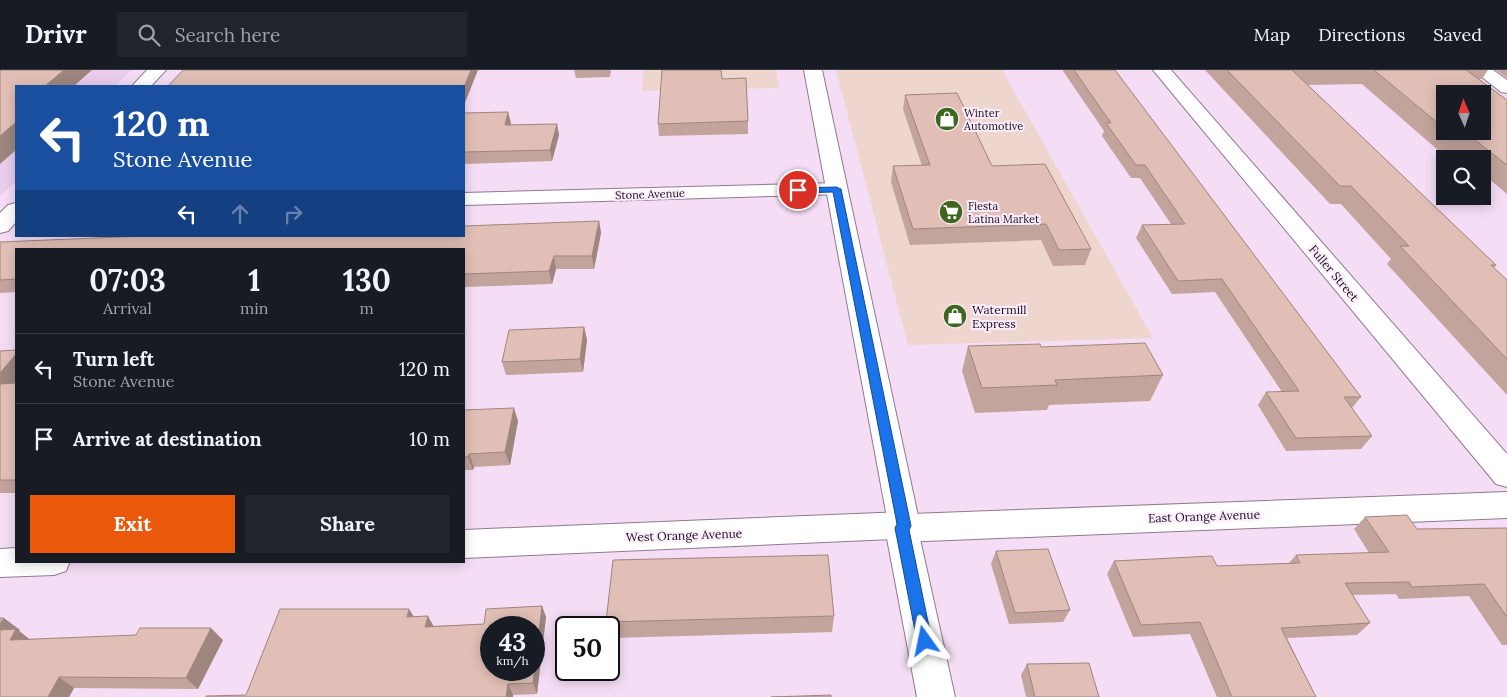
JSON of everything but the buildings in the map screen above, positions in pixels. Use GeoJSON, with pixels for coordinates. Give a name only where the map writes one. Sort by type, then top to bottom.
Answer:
{"type":"FeatureCollection","features":[{"type":"Feature","properties":{"kind":"street"},"geometry":{"type":"LineString","coordinates":[[142,85],[157,70]]}},
{"type":"Feature","properties":{"kind":"street"},"geometry":{"type":"LineString","coordinates":[[812,70],[936,697]]}},
{"type":"Feature","properties":{"kind":"street","name":"Fuller Street"},"geometry":{"type":"LineString","coordinates":[[1162,70],[1507,475]]}},
{"type":"Feature","properties":{"kind":"street"},"geometry":{"type":"LineString","coordinates":[[1482,70],[1507,88]]}},
{"type":"Feature","properties":{"kind":"street","name":"Stone Avenue"},"geometry":{"type":"LineString","coordinates":[[465,199],[836,189]]}},
{"type":"Feature","properties":{"kind":"street","name":"East Orange Avenue"},"geometry":{"type":"LineString","coordinates":[[903,527],[1507,505]]}},
{"type":"Feature","properties":{"kind":"street","name":"West Orange Avenue"},"geometry":{"type":"LineString","coordinates":[[465,544],[903,527]]}},
{"type":"Feature","properties":{"kind":"street"},"geometry":{"type":"LineString","coordinates":[[0,564],[18,563]]}},
{"type":"Feature","properties":{"kind":"shaded area"},"geometry":{"type":"Polygon","coordinates":[[[0,70],[132,70],[116,85],[15,85],[15,182],[0,196],[0,70]]]}},
{"type":"Feature","properties":{"kind":"shaded area"},"geometry":{"type":"Polygon","coordinates":[[[644,70],[776,70],[779,88],[642,91],[644,70]]]}},
{"type":"Feature","properties":{"kind":"shaded area"},"geometry":{"type":"Polygon","coordinates":[[[836,70],[1002,70],[1153,338],[908,345],[836,70]]]}},
{"type":"Feature","properties":{"kind":"place","name":"Winter Automotive"},"geometry":{"type":"Point","coordinates":[947,119]}},
{"type":"Feature","properties":{"kind":"place","name":"Fiesta Latina Market"},"geometry":{"type":"Point","coordinates":[951,212]}},
{"type":"Feature","properties":{"kind":"place","name":"Watermill Express"},"geometry":{"type":"Point","coordinates":[955,316]}},
{"type":"Feature","properties":{"kind":"route"},"geometry":{"type":"LineString","coordinates":[[798,190],[836,189],[904,526],[902,528],[925,641]]}}]}
